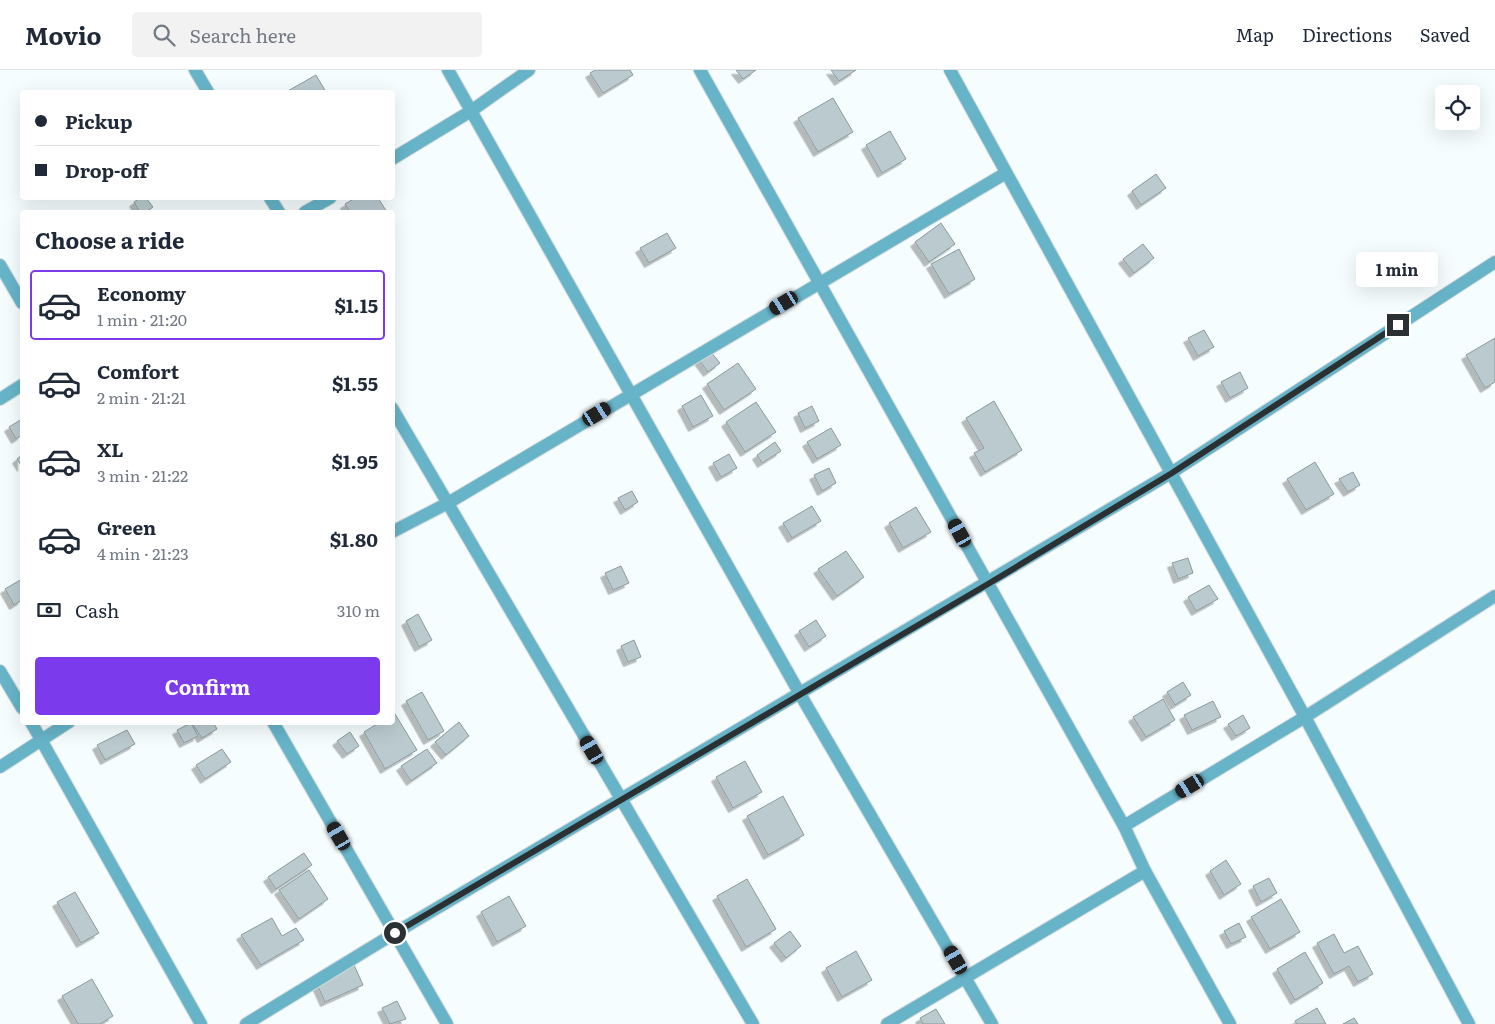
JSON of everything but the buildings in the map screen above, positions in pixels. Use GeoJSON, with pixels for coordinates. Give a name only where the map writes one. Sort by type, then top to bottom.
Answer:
{"type":"FeatureCollection","features":[{"type":"Feature","properties":{"kind":"street"},"geometry":{"type":"LineString","coordinates":[[195,70],[207,90]]}},
{"type":"Feature","properties":{"kind":"street"},"geometry":{"type":"LineString","coordinates":[[448,70],[800,694],[966,976],[992,1024]]}},
{"type":"Feature","properties":{"kind":"street"},"geometry":{"type":"LineString","coordinates":[[395,157],[471,111],[529,70]]}},
{"type":"Feature","properties":{"kind":"street"},"geometry":{"type":"LineString","coordinates":[[700,70],[1124,826],[1145,871],[1230,1024]]}},
{"type":"Feature","properties":{"kind":"street"},"geometry":{"type":"LineString","coordinates":[[950,70],[1172,473],[1469,1024]]}},
{"type":"Feature","properties":{"kind":"street"},"geometry":{"type":"LineString","coordinates":[[395,530],[448,503],[818,282],[1006,173]]}},
{"type":"Feature","properties":{"kind":"street"},"geometry":{"type":"LineString","coordinates":[[309,210],[326,200]]}},
{"type":"Feature","properties":{"kind":"street"},"geometry":{"type":"LineString","coordinates":[[246,1024],[395,933],[988,584],[1172,473],[1495,262]]}},
{"type":"Feature","properties":{"kind":"street"},"geometry":{"type":"LineString","coordinates":[[0,265],[20,300]]}},
{"type":"Feature","properties":{"kind":"street"},"geometry":{"type":"LineString","coordinates":[[0,399],[20,386]]}},
{"type":"Feature","properties":{"kind":"street"},"geometry":{"type":"LineString","coordinates":[[395,413],[753,1024]]}},
{"type":"Feature","properties":{"kind":"street"},"geometry":{"type":"LineString","coordinates":[[1124,826],[1304,717],[1495,596]]}},
{"type":"Feature","properties":{"kind":"street"},"geometry":{"type":"LineString","coordinates":[[0,671],[20,705]]}},
{"type":"Feature","properties":{"kind":"street"},"geometry":{"type":"LineString","coordinates":[[33,725],[202,1024]]}},
{"type":"Feature","properties":{"kind":"street"},"geometry":{"type":"LineString","coordinates":[[0,767],[65,725]]}},
{"type":"Feature","properties":{"kind":"street"},"geometry":{"type":"LineString","coordinates":[[276,725],[447,1024]]}},
{"type":"Feature","properties":{"kind":"street"},"geometry":{"type":"LineString","coordinates":[[887,1024],[1145,871]]}},
{"type":"Feature","properties":{"kind":"route"},"geometry":{"type":"LineString","coordinates":[[395,933],[988,584],[1172,473],[1398,325]]}}]}
